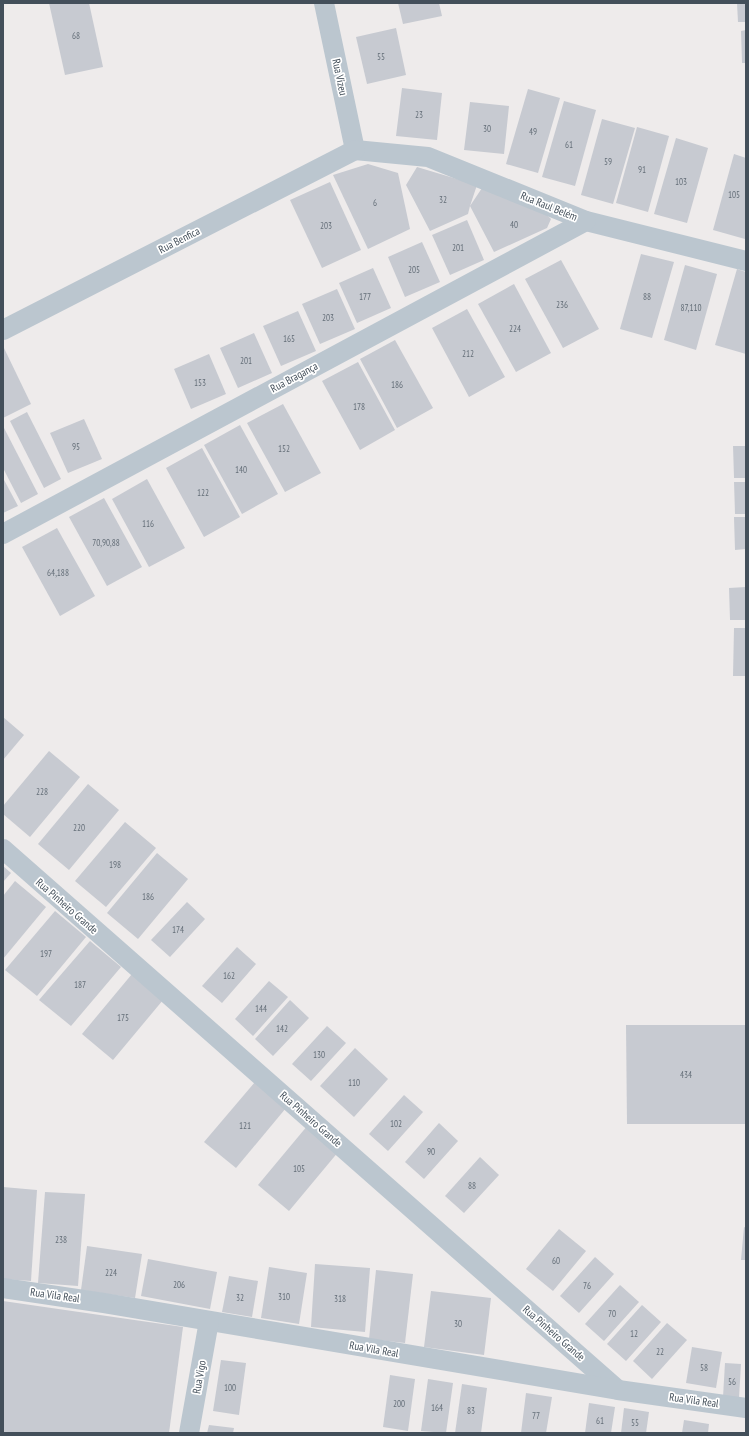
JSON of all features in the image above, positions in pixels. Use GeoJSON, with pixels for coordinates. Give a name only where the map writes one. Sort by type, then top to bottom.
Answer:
{"type":"FeatureCollection","features":[{"type":"Feature","properties":{"kind":"street","name":"Rua Vizeu"},"geometry":{"type":"LineString","coordinates":[[324,3],[355,150]]}},
{"type":"Feature","properties":{"kind":"street","name":"Rua Raul Belém"},"geometry":{"type":"LineString","coordinates":[[355,150],[428,157],[586,221],[746,260]]}},
{"type":"Feature","properties":{"kind":"street","name":"Rua Benfica"},"geometry":{"type":"LineString","coordinates":[[3,330],[355,150]]}},
{"type":"Feature","properties":{"kind":"street","name":"Rua Bragança"},"geometry":{"type":"LineString","coordinates":[[3,534],[586,221]]}},
{"type":"Feature","properties":{"kind":"street","name":"Rua Pinheiro Grande"},"geometry":{"type":"LineString","coordinates":[[3,849],[618,1390]]}},
{"type":"Feature","properties":{"kind":"street","name":"Rua Vila Real"},"geometry":{"type":"LineString","coordinates":[[3,1288],[104,1303],[618,1390],[746,1408]]}},
{"type":"Feature","properties":{"kind":"street","name":"Rua Vigo"},"geometry":{"type":"LineString","coordinates":[[189,1433],[208,1321]]}},
{"type":"Feature","properties":{"kind":"building"},"geometry":{"type":"Polygon","coordinates":[[[49,3],[89,3],[103,67],[65,75],[49,3]]]}},
{"type":"Feature","properties":{"kind":"building"},"geometry":{"type":"Polygon","coordinates":[[[398,3],[439,3],[442,16],[403,24],[398,3]]]}},
{"type":"Feature","properties":{"kind":"building"},"geometry":{"type":"Polygon","coordinates":[[[737,3],[746,3],[746,22],[738,22],[737,3]]]}},
{"type":"Feature","properties":{"kind":"building"},"geometry":{"type":"Polygon","coordinates":[[[396,28],[406,75],[367,84],[356,37],[396,28]]]}},
{"type":"Feature","properties":{"kind":"building"},"geometry":{"type":"Polygon","coordinates":[[[746,30],[746,63],[742,63],[741,31],[746,30]]]}},
{"type":"Feature","properties":{"kind":"building"},"geometry":{"type":"Polygon","coordinates":[[[402,88],[442,93],[437,140],[396,136],[402,88]]]}},
{"type":"Feature","properties":{"kind":"building"},"geometry":{"type":"Polygon","coordinates":[[[528,89],[560,98],[538,173],[506,164],[528,89]]]}},
{"type":"Feature","properties":{"kind":"building"},"geometry":{"type":"Polygon","coordinates":[[[564,101],[596,110],[575,186],[542,177],[564,101]]]}},
{"type":"Feature","properties":{"kind":"building"},"geometry":{"type":"Polygon","coordinates":[[[470,102],[509,106],[504,154],[464,150],[470,102]]]}},
{"type":"Feature","properties":{"kind":"building"},"geometry":{"type":"Polygon","coordinates":[[[602,119],[635,128],[613,204],[581,195],[602,119]]]}},
{"type":"Feature","properties":{"kind":"building"},"geometry":{"type":"Polygon","coordinates":[[[637,127],[669,136],[648,212],[616,203],[637,127]]]}},
{"type":"Feature","properties":{"kind":"building"},"geometry":{"type":"Polygon","coordinates":[[[676,138],[708,148],[687,223],[654,214],[676,138]]]}},
{"type":"Feature","properties":{"kind":"building"},"geometry":{"type":"Polygon","coordinates":[[[734,154],[746,158],[745,239],[713,230],[734,154]]]}},
{"type":"Feature","properties":{"kind":"building"},"geometry":{"type":"Polygon","coordinates":[[[368,164],[398,173],[410,229],[368,249],[333,175],[368,164]]]}},
{"type":"Feature","properties":{"kind":"building"},"geometry":{"type":"Polygon","coordinates":[[[417,167],[477,185],[468,214],[430,231],[406,185],[417,167]]]}},
{"type":"Feature","properties":{"kind":"building"},"geometry":{"type":"Polygon","coordinates":[[[330,182],[361,250],[322,268],[290,200],[330,182]]]}},
{"type":"Feature","properties":{"kind":"building"},"geometry":{"type":"Polygon","coordinates":[[[482,188],[543,211],[551,219],[547,228],[494,252],[470,206],[482,188]]]}},
{"type":"Feature","properties":{"kind":"building"},"geometry":{"type":"Polygon","coordinates":[[[467,220],[484,260],[450,275],[432,235],[467,220]]]}},
{"type":"Feature","properties":{"kind":"building"},"geometry":{"type":"Polygon","coordinates":[[[422,242],[440,282],[405,297],[388,257],[422,242]]]}},
{"type":"Feature","properties":{"kind":"building"},"geometry":{"type":"Polygon","coordinates":[[[641,254],[674,262],[652,338],[620,329],[641,254]]]}},
{"type":"Feature","properties":{"kind":"building"},"geometry":{"type":"Polygon","coordinates":[[[561,260],[599,329],[563,348],[525,279],[561,260]]]}},
{"type":"Feature","properties":{"kind":"building"},"geometry":{"type":"Polygon","coordinates":[[[685,265],[717,274],[696,350],[664,340],[685,265]]]}},
{"type":"Feature","properties":{"kind":"building"},"geometry":{"type":"Polygon","coordinates":[[[373,268],[391,308],[357,323],[339,283],[373,268]]]}},
{"type":"Feature","properties":{"kind":"building"},"geometry":{"type":"Polygon","coordinates":[[[737,269],[746,272],[746,354],[715,345],[737,269]]]}},
{"type":"Feature","properties":{"kind":"building"},"geometry":{"type":"Polygon","coordinates":[[[514,284],[551,353],[516,372],[478,304],[514,284]]]}},
{"type":"Feature","properties":{"kind":"building"},"geometry":{"type":"Polygon","coordinates":[[[337,289],[355,329],[320,344],[302,304],[337,289]]]}},
{"type":"Feature","properties":{"kind":"building"},"geometry":{"type":"Polygon","coordinates":[[[467,309],[505,377],[469,397],[432,328],[467,309]]]}},
{"type":"Feature","properties":{"kind":"building"},"geometry":{"type":"Polygon","coordinates":[[[298,311],[316,351],[281,366],[263,326],[298,311]]]}},
{"type":"Feature","properties":{"kind":"building"},"geometry":{"type":"Polygon","coordinates":[[[254,333],[272,373],[238,388],[220,348],[254,333]]]}},
{"type":"Feature","properties":{"kind":"building"},"geometry":{"type":"Polygon","coordinates":[[[395,340],[433,408],[397,428],[360,359],[395,340]]]}},
{"type":"Feature","properties":{"kind":"building"},"geometry":{"type":"Polygon","coordinates":[[[3,346],[31,404],[3,418],[3,346]]]}},
{"type":"Feature","properties":{"kind":"building"},"geometry":{"type":"Polygon","coordinates":[[[209,354],[226,394],[191,409],[174,369],[209,354]]]}},
{"type":"Feature","properties":{"kind":"building"},"geometry":{"type":"Polygon","coordinates":[[[358,362],[395,430],[360,450],[322,381],[358,362]]]}},
{"type":"Feature","properties":{"kind":"building"},"geometry":{"type":"Polygon","coordinates":[[[283,404],[321,473],[285,492],[247,423],[283,404]]]}},
{"type":"Feature","properties":{"kind":"building"},"geometry":{"type":"Polygon","coordinates":[[[27,412],[61,479],[44,488],[10,421],[27,412]]]}},
{"type":"Feature","properties":{"kind":"building"},"geometry":{"type":"Polygon","coordinates":[[[84,419],[102,459],[68,473],[50,433],[84,419]]]}},
{"type":"Feature","properties":{"kind":"building"},"geometry":{"type":"Polygon","coordinates":[[[240,425],[278,494],[242,514],[204,445],[240,425]]]}},
{"type":"Feature","properties":{"kind":"building"},"geometry":{"type":"Polygon","coordinates":[[[3,426],[38,494],[21,503],[3,468],[3,426]]]}},
{"type":"Feature","properties":{"kind":"building"},"geometry":{"type":"Polygon","coordinates":[[[733,446],[746,446],[746,478],[734,478],[733,446]]]}},
{"type":"Feature","properties":{"kind":"building"},"geometry":{"type":"Polygon","coordinates":[[[202,448],[240,517],[204,537],[166,468],[202,448]]]}},
{"type":"Feature","properties":{"kind":"building"},"geometry":{"type":"Polygon","coordinates":[[[3,478],[18,506],[3,513],[3,478]]]}},
{"type":"Feature","properties":{"kind":"building"},"geometry":{"type":"Polygon","coordinates":[[[147,479],[185,548],[149,567],[112,499],[147,479]]]}},
{"type":"Feature","properties":{"kind":"building"},"geometry":{"type":"Polygon","coordinates":[[[734,482],[746,482],[746,514],[735,514],[734,482]]]}},
{"type":"Feature","properties":{"kind":"building"},"geometry":{"type":"Polygon","coordinates":[[[104,498],[142,567],[107,586],[69,517],[104,498]]]}},
{"type":"Feature","properties":{"kind":"building"},"geometry":{"type":"Polygon","coordinates":[[[734,517],[746,517],[746,549],[735,550],[734,517]]]}},
{"type":"Feature","properties":{"kind":"building"},"geometry":{"type":"Polygon","coordinates":[[[57,528],[95,596],[60,616],[22,547],[57,528]]]}},
{"type":"Feature","properties":{"kind":"building"},"geometry":{"type":"Polygon","coordinates":[[[746,587],[746,620],[730,620],[729,588],[746,587]]]}},
{"type":"Feature","properties":{"kind":"building"},"geometry":{"type":"Polygon","coordinates":[[[734,628],[746,628],[746,676],[733,676],[734,628]]]}},
{"type":"Feature","properties":{"kind":"building"},"geometry":{"type":"Polygon","coordinates":[[[3,717],[24,735],[3,760],[3,717]]]}},
{"type":"Feature","properties":{"kind":"building"},"geometry":{"type":"Polygon","coordinates":[[[49,751],[80,777],[30,837],[3,814],[3,806],[49,751]]]}},
{"type":"Feature","properties":{"kind":"building"},"geometry":{"type":"Polygon","coordinates":[[[88,784],[119,810],[69,870],[38,844],[88,784]]]}},
{"type":"Feature","properties":{"kind":"building"},"geometry":{"type":"Polygon","coordinates":[[[125,822],[156,848],[106,907],[75,881],[125,822]]]}},
{"type":"Feature","properties":{"kind":"building"},"geometry":{"type":"Polygon","coordinates":[[[157,853],[188,879],[138,939],[107,913],[157,853]]]}},
{"type":"Feature","properties":{"kind":"building"},"geometry":{"type":"Polygon","coordinates":[[[3,866],[11,873],[3,882],[3,866]]]}},
{"type":"Feature","properties":{"kind":"building"},"geometry":{"type":"Polygon","coordinates":[[[15,881],[46,907],[3,959],[3,896],[15,881]]]}},
{"type":"Feature","properties":{"kind":"building"},"geometry":{"type":"Polygon","coordinates":[[[187,902],[205,919],[170,957],[151,940],[187,902]]]}},
{"type":"Feature","properties":{"kind":"building"},"geometry":{"type":"Polygon","coordinates":[[[55,911],[86,937],[37,996],[5,970],[55,911]]]}},
{"type":"Feature","properties":{"kind":"building"},"geometry":{"type":"Polygon","coordinates":[[[90,941],[121,967],[71,1026],[39,1000],[90,941]]]}},
{"type":"Feature","properties":{"kind":"building"},"geometry":{"type":"Polygon","coordinates":[[[237,947],[256,964],[222,1003],[202,986],[237,947]]]}},
{"type":"Feature","properties":{"kind":"building"},"geometry":{"type":"Polygon","coordinates":[[[132,974],[163,1000],[113,1060],[82,1034],[132,974]]]}},
{"type":"Feature","properties":{"kind":"building"},"geometry":{"type":"Polygon","coordinates":[[[269,981],[288,997],[253,1036],[235,1019],[269,981]]]}},
{"type":"Feature","properties":{"kind":"building"},"geometry":{"type":"Polygon","coordinates":[[[290,1000],[309,1018],[273,1056],[255,1039],[290,1000]]]}},
{"type":"Feature","properties":{"kind":"building"},"geometry":{"type":"Polygon","coordinates":[[[626,1025],[746,1025],[746,1124],[627,1124],[626,1025]]]}},
{"type":"Feature","properties":{"kind":"building"},"geometry":{"type":"Polygon","coordinates":[[[327,1026],[346,1043],[311,1081],[292,1064],[327,1026]]]}},
{"type":"Feature","properties":{"kind":"building"},"geometry":{"type":"Polygon","coordinates":[[[355,1048],[388,1079],[354,1117],[320,1086],[355,1048]]]}},
{"type":"Feature","properties":{"kind":"building"},"geometry":{"type":"Polygon","coordinates":[[[255,1082],[286,1108],[236,1168],[204,1142],[255,1082]]]}},
{"type":"Feature","properties":{"kind":"building"},"geometry":{"type":"Polygon","coordinates":[[[404,1095],[423,1112],[388,1151],[369,1134],[404,1095]]]}},
{"type":"Feature","properties":{"kind":"building"},"geometry":{"type":"Polygon","coordinates":[[[439,1123],[458,1141],[424,1179],[405,1162],[439,1123]]]}},
{"type":"Feature","properties":{"kind":"building"},"geometry":{"type":"Polygon","coordinates":[[[308,1125],[339,1151],[289,1211],[258,1185],[308,1125]]]}},
{"type":"Feature","properties":{"kind":"building"},"geometry":{"type":"Polygon","coordinates":[[[480,1157],[499,1175],[464,1213],[445,1196],[480,1157]]]}},
{"type":"Feature","properties":{"kind":"building"},"geometry":{"type":"Polygon","coordinates":[[[3,1187],[37,1190],[31,1281],[3,1279],[3,1187]]]}},
{"type":"Feature","properties":{"kind":"building"},"geometry":{"type":"Polygon","coordinates":[[[45,1192],[85,1194],[78,1286],[38,1283],[45,1192]]]}},
{"type":"Feature","properties":{"kind":"building"},"geometry":{"type":"Polygon","coordinates":[[[744,1227],[746,1228],[746,1260],[741,1260],[744,1227]]]}},
{"type":"Feature","properties":{"kind":"building"},"geometry":{"type":"Polygon","coordinates":[[[559,1229],[586,1251],[553,1291],[526,1269],[559,1229]]]}},
{"type":"Feature","properties":{"kind":"building"},"geometry":{"type":"Polygon","coordinates":[[[87,1246],[142,1254],[135,1298],[81,1290],[87,1246]]]}},
{"type":"Feature","properties":{"kind":"building"},"geometry":{"type":"Polygon","coordinates":[[[595,1257],[614,1274],[579,1313],[560,1296],[595,1257]]]}},
{"type":"Feature","properties":{"kind":"building"},"geometry":{"type":"Polygon","coordinates":[[[148,1259],[217,1272],[210,1309],[141,1296],[148,1259]]]}},
{"type":"Feature","properties":{"kind":"building"},"geometry":{"type":"Polygon","coordinates":[[[315,1264],[370,1268],[365,1332],[311,1327],[315,1264]]]}},
{"type":"Feature","properties":{"kind":"building"},"geometry":{"type":"Polygon","coordinates":[[[269,1267],[307,1273],[299,1324],[261,1318],[269,1267]]]}},
{"type":"Feature","properties":{"kind":"building"},"geometry":{"type":"Polygon","coordinates":[[[376,1270],[413,1274],[405,1343],[369,1339],[376,1270]]]}},
{"type":"Feature","properties":{"kind":"building"},"geometry":{"type":"Polygon","coordinates":[[[229,1276],[258,1281],[252,1317],[222,1312],[229,1276]]]}},
{"type":"Feature","properties":{"kind":"building"},"geometry":{"type":"Polygon","coordinates":[[[620,1285],[639,1302],[604,1341],[585,1324],[620,1285]]]}},
{"type":"Feature","properties":{"kind":"building"},"geometry":{"type":"Polygon","coordinates":[[[431,1291],[491,1298],[484,1355],[424,1347],[431,1291]]]}},
{"type":"Feature","properties":{"kind":"building"},"geometry":{"type":"Polygon","coordinates":[[[3,1301],[183,1327],[169,1433],[3,1433],[3,1301]]]}},
{"type":"Feature","properties":{"kind":"building"},"geometry":{"type":"Polygon","coordinates":[[[642,1305],[661,1322],[626,1361],[607,1344],[642,1305]]]}},
{"type":"Feature","properties":{"kind":"building"},"geometry":{"type":"Polygon","coordinates":[[[667,1323],[687,1340],[652,1379],[633,1361],[667,1323]]]}},
{"type":"Feature","properties":{"kind":"building"},"geometry":{"type":"Polygon","coordinates":[[[692,1347],[722,1352],[716,1388],[686,1383],[692,1347]]]}},
{"type":"Feature","properties":{"kind":"building"},"geometry":{"type":"Polygon","coordinates":[[[221,1360],[246,1363],[239,1415],[213,1411],[221,1360]]]}},
{"type":"Feature","properties":{"kind":"building"},"geometry":{"type":"Polygon","coordinates":[[[725,1363],[741,1364],[739,1398],[723,1397],[725,1363]]]}},
{"type":"Feature","properties":{"kind":"building"},"geometry":{"type":"Polygon","coordinates":[[[390,1375],[415,1379],[408,1431],[383,1427],[390,1375]]]}},
{"type":"Feature","properties":{"kind":"building"},"geometry":{"type":"Polygon","coordinates":[[[428,1379],[453,1383],[446,1433],[421,1431],[428,1379]]]}},
{"type":"Feature","properties":{"kind":"building"},"geometry":{"type":"Polygon","coordinates":[[[462,1384],[487,1388],[481,1433],[455,1433],[462,1384]]]}},
{"type":"Feature","properties":{"kind":"building"},"geometry":{"type":"Polygon","coordinates":[[[526,1393],[552,1397],[546,1433],[521,1433],[526,1393]]]}},
{"type":"Feature","properties":{"kind":"building"},"geometry":{"type":"Polygon","coordinates":[[[589,1403],[615,1407],[611,1433],[585,1433],[589,1403]]]}},
{"type":"Feature","properties":{"kind":"building"},"geometry":{"type":"Polygon","coordinates":[[[624,1408],[649,1412],[646,1433],[621,1433],[624,1408]]]}},
{"type":"Feature","properties":{"kind":"building"},"geometry":{"type":"Polygon","coordinates":[[[684,1420],[709,1424],[708,1433],[682,1433],[684,1420]]]}},
{"type":"Feature","properties":{"kind":"building"},"geometry":{"type":"Polygon","coordinates":[[[209,1425],[234,1428],[233,1433],[207,1433],[209,1425]]]}}]}
